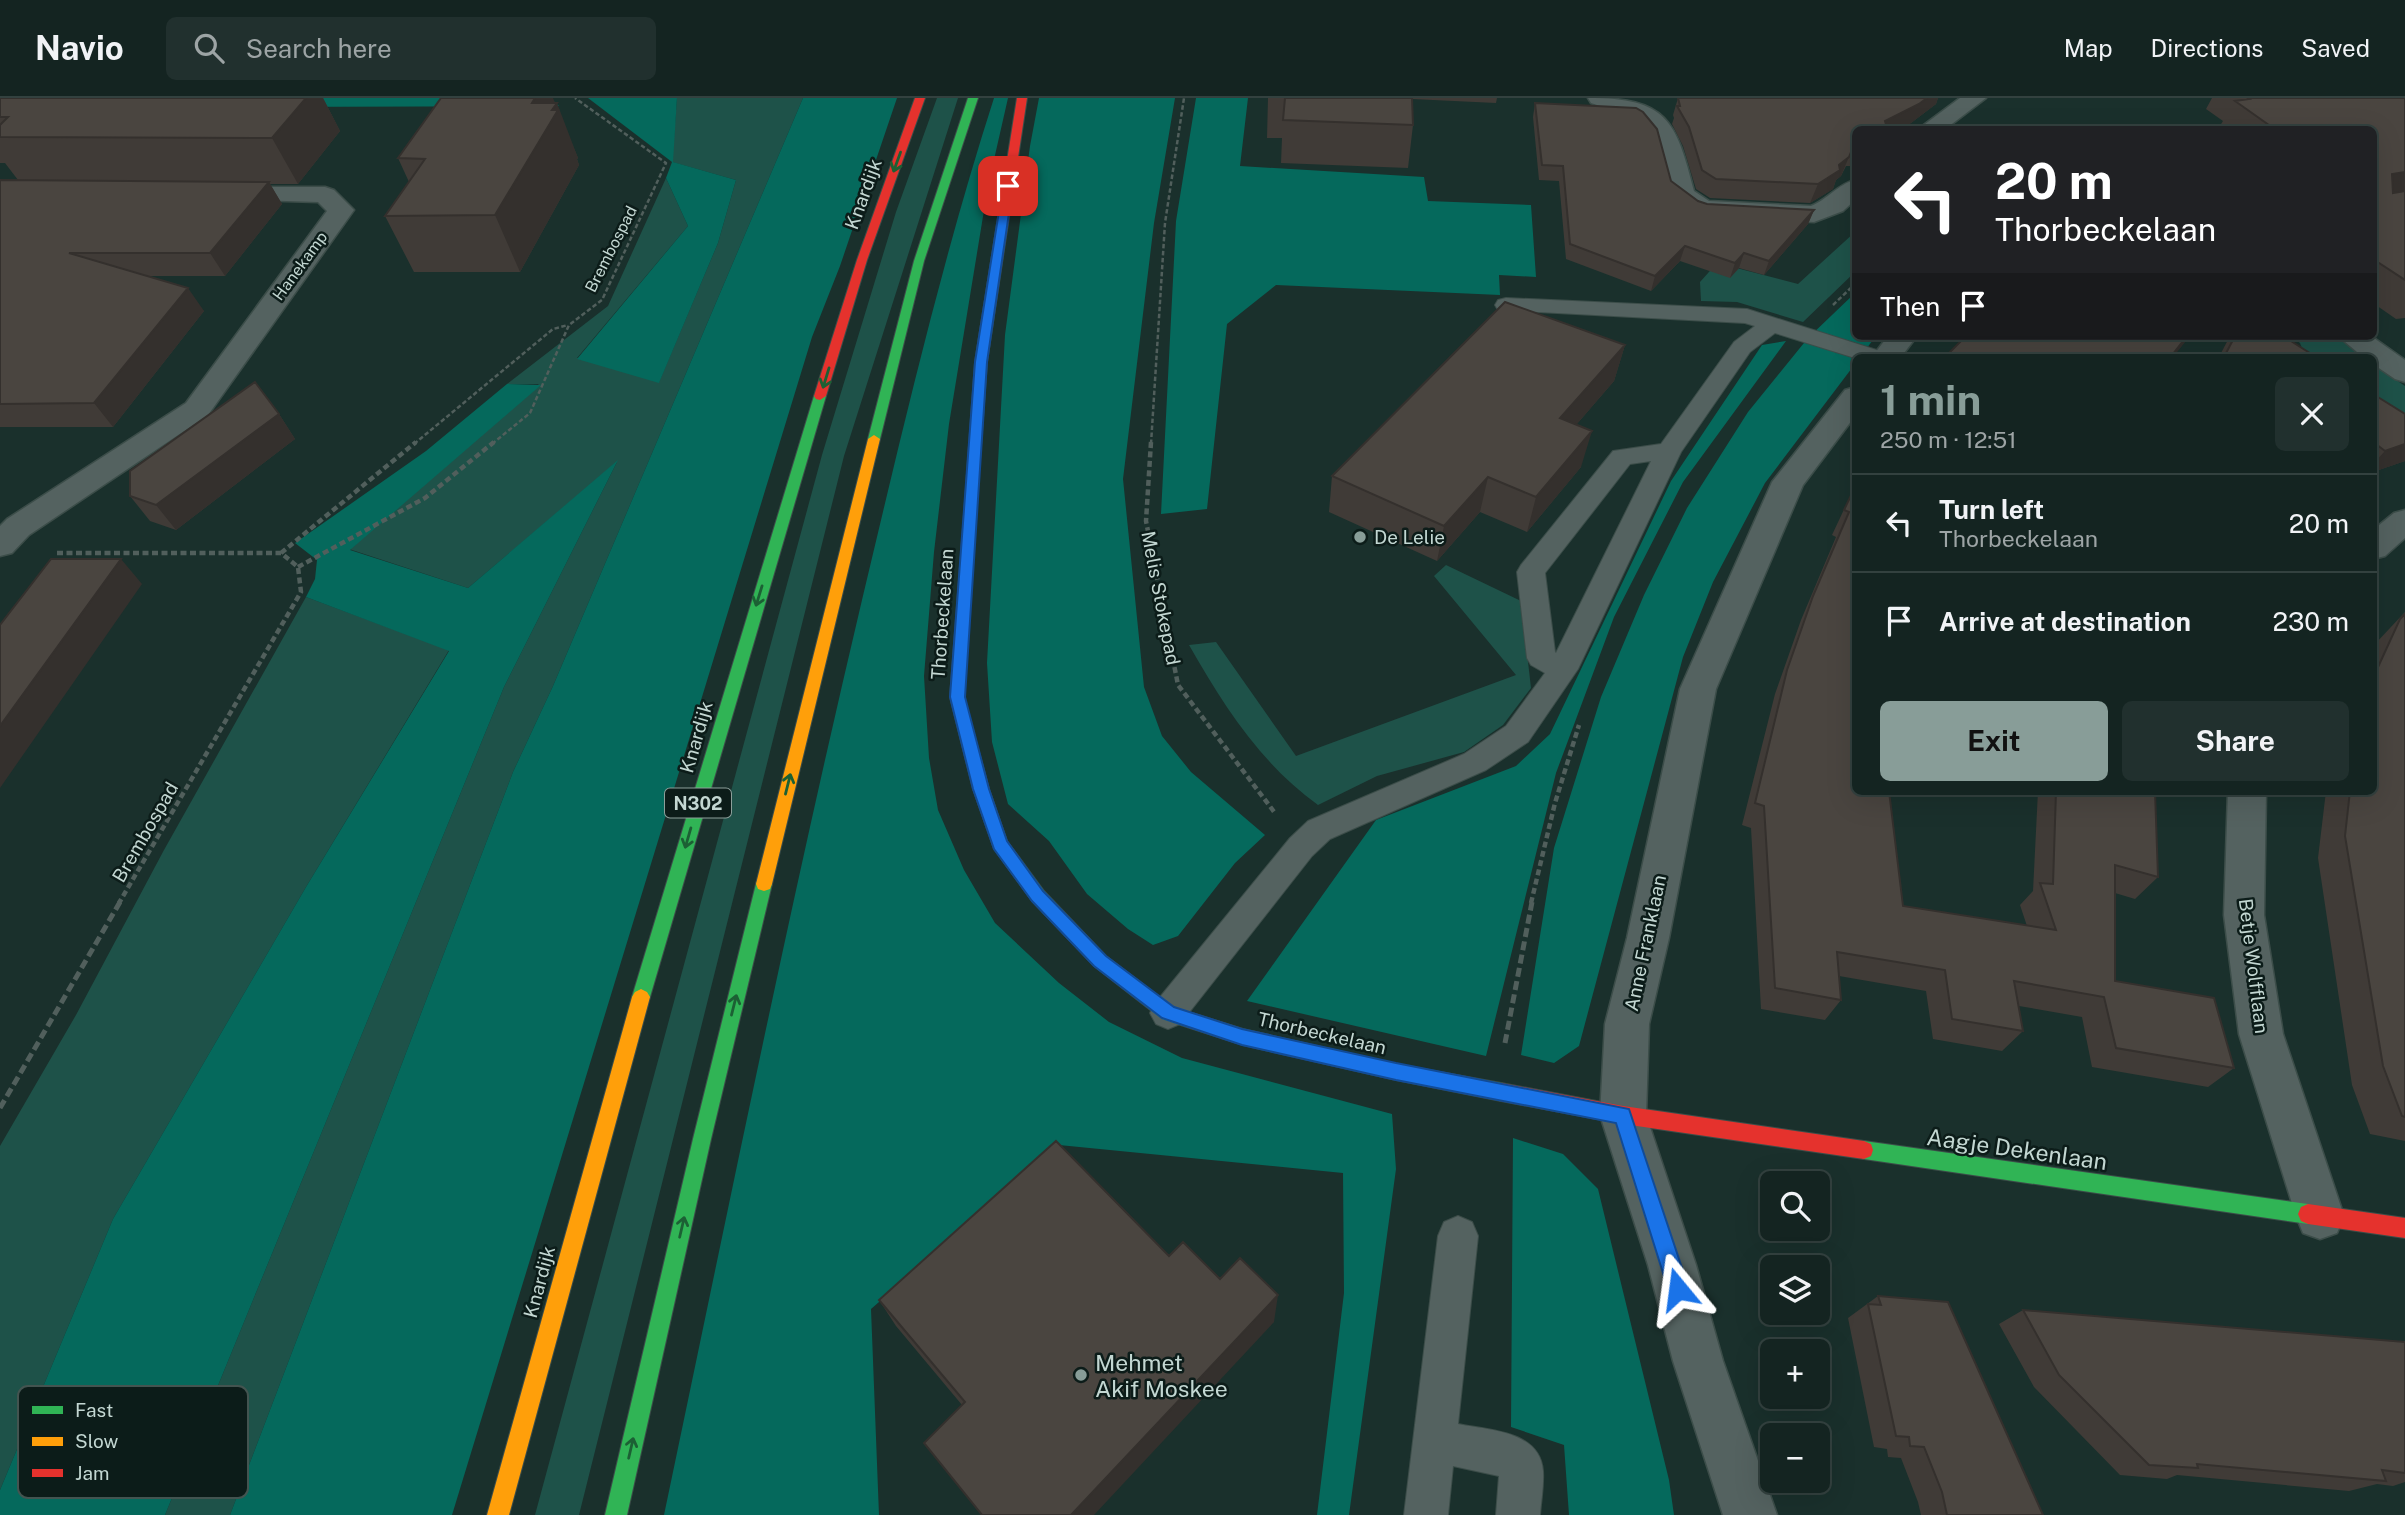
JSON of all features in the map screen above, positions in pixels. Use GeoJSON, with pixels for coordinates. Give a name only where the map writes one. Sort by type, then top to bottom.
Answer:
{"type":"FeatureCollection","features":[{"type":"Feature","properties":{"kind":"main road","name":"Knardijk"},"geometry":{"type":"LineString","coordinates":[[498,1515],[603,1128],[747,637],[862,260],[920,98]]}},
{"type":"Feature","properties":{"kind":"main road"},"geometry":{"type":"LineString","coordinates":[[616,1515],[705,1125],[826,629],[919,261],[973,98]]}},
{"type":"Feature","properties":{"kind":"main road","name":"Thorbeckelaan"},"geometry":{"type":"LineString","coordinates":[[1022,98],[981,362],[957,697],[981,789],[1000,844],[1038,896],[1100,961],[1168,1013],[1242,1037],[1623,1115]]}},
{"type":"Feature","properties":{"kind":"main road","name":"Aagje Dekenlaan"},"geometry":{"type":"LineString","coordinates":[[1623,1115],[2405,1228]]}},
{"type":"Feature","properties":{"kind":"street"},"geometry":{"type":"LineString","coordinates":[[1599,98],[1655,118],[1666,133],[1682,195],[1703,208],[1814,214],[1834,206],[1852,190]]}},
{"type":"Feature","properties":{"kind":"street"},"geometry":{"type":"LineString","coordinates":[[1934,126],[1975,98]]}},
{"type":"Feature","properties":{"kind":"street","name":"Hanekamp"},"geometry":{"type":"LineString","coordinates":[[0,545],[18,527],[197,409],[341,210],[325,195],[203,194]]}},
{"type":"Feature","properties":{"kind":"street"},"geometry":{"type":"LineString","coordinates":[[1888,354],[1900,340]]}},
{"type":"Feature","properties":{"kind":"street"},"geometry":{"type":"LineString","coordinates":[[2358,340],[2405,373]]}},
{"type":"Feature","properties":{"kind":"street","name":"Anne Franklaan"},"geometry":{"type":"LineString","coordinates":[[1750,1515],[1698,1361],[1672,1265],[1623,1115],[1627,1024],[1648,938],[1698,689],[1788,482],[1852,400]]}},
{"type":"Feature","properties":{"kind":"street"},"geometry":{"type":"LineString","coordinates":[[2377,545],[2405,521]]}},
{"type":"Feature","properties":{"kind":"street","name":"Betje Wolfflaan"},"geometry":{"type":"LineString","coordinates":[[2247,795],[2244,915],[2261,1034],[2320,1216]]}},
{"type":"Feature","properties":{"kind":"lane"},"geometry":{"type":"LineString","coordinates":[[1506,304],[1747,316],[1866,354]]}},
{"type":"Feature","properties":{"kind":"lane"},"geometry":{"type":"LineString","coordinates":[[1168,1013],[1300,847],[1319,830],[1475,762],[1517,734],[1563,669],[1670,451],[1742,347],[1772,324]]}},
{"type":"Feature","properties":{"kind":"lane"},"geometry":{"type":"LineString","coordinates":[[1563,669],[1541,659],[1531,572],[1622,457],[1670,451]]}},
{"type":"Feature","properties":{"kind":"lane"},"geometry":{"type":"LineString","coordinates":[[1426,1515],[1458,1236]]}},
{"type":"Feature","properties":{"kind":"lane"},"geometry":{"type":"LineString","coordinates":[[1434,1441],[1513,1457],[1521,1468],[1518,1515]]}},
{"type":"Feature","properties":{"kind":"path","name":"Brembospad"},"geometry":{"type":"LineString","coordinates":[[0,1108],[301,592],[298,567],[425,498],[530,413],[569,325],[603,300],[666,163],[575,98]]}},
{"type":"Feature","properties":{"kind":"path","name":"Melis Stokepad"},"geometry":{"type":"LineString","coordinates":[[1184,98],[1166,223],[1146,521],[1178,685],[1300,847]]}},
{"type":"Feature","properties":{"kind":"path"},"geometry":{"type":"LineString","coordinates":[[1805,333],[1852,287]]}},
{"type":"Feature","properties":{"kind":"path"},"geometry":{"type":"LineString","coordinates":[[281,553],[553,329],[569,325]]}},
{"type":"Feature","properties":{"kind":"path"},"geometry":{"type":"LineString","coordinates":[[54,552],[281,553],[298,567]]}},
{"type":"Feature","properties":{"kind":"path"},"geometry":{"type":"LineString","coordinates":[[1497,1091],[1528,909],[1564,769],[1581,719]]}},
{"type":"Feature","properties":{"kind":"green space"},"geometry":{"type":"Polygon","coordinates":[[[247,98],[550,98],[559,106],[241,107],[247,98]]]}},
{"type":"Feature","properties":{"kind":"green space"},"geometry":{"type":"Polygon","coordinates":[[[588,98],[677,98],[673,162],[736,180],[718,243],[659,383],[577,359],[688,226],[666,178],[672,162],[588,98]]]}},
{"type":"Feature","properties":{"kind":"green space"},"geometry":{"type":"Polygon","coordinates":[[[677,98],[803,98],[553,686],[513,772],[248,1468],[248,1386],[218,1386],[504,687],[617,462],[468,588],[349,549],[539,384],[507,384],[608,306],[666,178],[688,226],[577,358],[659,382],[718,243],[736,180],[672,162],[677,98]]]}},
{"type":"Feature","properties":{"kind":"green space"},"geometry":{"type":"Polygon","coordinates":[[[803,98],[897,98],[840,266],[812,337],[452,1515],[230,1515],[236,1498],[248,1498],[248,1468],[513,772],[553,686],[803,98]]]}},
{"type":"Feature","properties":{"kind":"green space"},"geometry":{"type":"Polygon","coordinates":[[[937,98],[958,98],[844,456],[579,1515],[535,1515],[822,455],[896,212],[937,98]]]}},
{"type":"Feature","properties":{"kind":"green space"},"geometry":{"type":"Polygon","coordinates":[[[994,98],[1008,98],[988,186],[949,424],[934,552],[924,676],[929,758],[938,810],[964,870],[995,923],[1059,983],[1109,1022],[1182,1058],[1392,1114],[1396,1169],[1349,1515],[1317,1515],[1344,1293],[1343,1173],[1059,1145],[871,1309],[879,1515],[664,1515],[835,714],[939,285],[994,98]]]}},
{"type":"Feature","properties":{"kind":"green space"},"geometry":{"type":"Polygon","coordinates":[[[1039,98],[1175,98],[1154,223],[1123,479],[1144,687],[1162,736],[1191,772],[1265,835],[1235,863],[1178,936],[1153,945],[1128,929],[1087,894],[1049,841],[1008,804],[992,742],[987,663],[1005,335],[1039,98]]]}},
{"type":"Feature","properties":{"kind":"green space"},"geometry":{"type":"Polygon","coordinates":[[[1196,98],[1248,98],[1240,166],[1424,177],[1428,201],[1531,205],[1536,277],[1499,275],[1500,295],[1276,285],[1227,324],[1207,509],[1161,514],[1176,221],[1196,98]]]}},
{"type":"Feature","properties":{"kind":"green space"},"geometry":{"type":"Polygon","coordinates":[[[1852,235],[1852,275],[1803,322],[1737,302],[1701,301],[1700,282],[1717,263],[1798,284],[1852,235]]]}},
{"type":"Feature","properties":{"kind":"green space"},"geometry":{"type":"Polygon","coordinates":[[[1852,296],[1852,340],[1873,340],[1862,354],[1852,354],[1852,368],[1765,483],[1713,582],[1683,657],[1579,1046],[1554,1063],[1521,1055],[1554,848],[1601,697],[1644,595],[1687,508],[1748,412],[1808,338],[1852,296]]]}},
{"type":"Feature","properties":{"kind":"green space"},"geometry":{"type":"Polygon","coordinates":[[[2296,340],[2341,340],[2360,354],[2304,354],[2300,343],[2296,340]]]}},
{"type":"Feature","properties":{"kind":"green space"},"geometry":{"type":"Polygon","coordinates":[[[1786,341],[1683,482],[1614,617],[1556,773],[1486,1056],[1247,1001],[1376,820],[1516,766],[1550,734],[1671,481],[1762,345],[1786,341]]]}},
{"type":"Feature","properties":{"kind":"green space"},"geometry":{"type":"Polygon","coordinates":[[[2377,367],[2405,386],[2405,419],[2377,402],[2377,367]]]}},
{"type":"Feature","properties":{"kind":"green space"},"geometry":{"type":"Polygon","coordinates":[[[507,384],[541,385],[350,550],[468,588],[618,460],[504,687],[218,1386],[43,1386],[113,1219],[306,887],[449,651],[306,597],[315,579],[317,560],[295,543],[426,451],[507,384]]]}},
{"type":"Feature","properties":{"kind":"green space"},"geometry":{"type":"Polygon","coordinates":[[[1446,565],[1521,601],[1531,688],[1503,725],[1464,752],[1377,776],[1318,805],[1297,789],[1261,752],[1230,711],[1189,645],[1216,642],[1296,756],[1516,675],[1434,576],[1446,565]]]}},
{"type":"Feature","properties":{"kind":"green space"},"geometry":{"type":"Polygon","coordinates":[[[306,597],[449,650],[306,887],[113,1219],[43,1386],[18,1386],[18,1447],[0,1490],[0,1146],[76,1015],[164,850],[306,597]]]}},
{"type":"Feature","properties":{"kind":"green space"},"geometry":{"type":"Polygon","coordinates":[[[1513,1138],[1563,1154],[1598,1189],[1669,1480],[1674,1515],[1569,1515],[1564,1445],[1511,1427],[1513,1138]]]}},
{"type":"Feature","properties":{"kind":"green space"},"geometry":{"type":"Polygon","coordinates":[[[18,1447],[18,1498],[172,1498],[165,1515],[0,1515],[0,1490],[18,1447]]]}},
{"type":"Feature","properties":{"kind":"green space"},"geometry":{"type":"Polygon","coordinates":[[[172,1498],[236,1498],[230,1515],[165,1515],[172,1498]]]}},
{"type":"Feature","properties":{"kind":"building"},"geometry":{"type":"Polygon","coordinates":[[[0,98],[306,98],[272,138],[0,137],[0,125],[8,117],[0,117],[0,98]]]}},
{"type":"Feature","properties":{"kind":"building"},"geometry":{"type":"Polygon","coordinates":[[[441,98],[535,98],[532,103],[557,103],[552,110],[558,110],[495,215],[385,216],[425,159],[398,158],[441,98]]]}},
{"type":"Feature","properties":{"kind":"building"},"geometry":{"type":"Polygon","coordinates":[[[1285,98],[1412,98],[1413,125],[1283,120],[1285,98]]]}},
{"type":"Feature","properties":{"kind":"building"},"geometry":{"type":"Polygon","coordinates":[[[1678,98],[1927,98],[1885,121],[1886,126],[1852,126],[1852,150],[1849,157],[1839,165],[1840,170],[1818,184],[1716,179],[1702,170],[1689,127],[1677,106],[1680,106],[1678,98]]]}},
{"type":"Feature","properties":{"kind":"building"},"geometry":{"type":"Polygon","coordinates":[[[2247,98],[2405,98],[2405,172],[2392,174],[2393,193],[2405,191],[2405,280],[2377,262],[2377,126],[2270,126],[2235,101],[2249,99],[2247,98]]]}},
{"type":"Feature","properties":{"kind":"building"},"geometry":{"type":"Polygon","coordinates":[[[1535,103],[1636,108],[1643,112],[1657,129],[1671,181],[1698,201],[1707,204],[1814,210],[1769,261],[1744,253],[1735,263],[1685,246],[1655,276],[1570,244],[1563,166],[1542,165],[1535,103]]]}},
{"type":"Feature","properties":{"kind":"building"},"geometry":{"type":"Polygon","coordinates":[[[0,180],[269,182],[210,253],[69,253],[188,288],[94,403],[0,404],[0,180]]]}},
{"type":"Feature","properties":{"kind":"building"},"geometry":{"type":"Polygon","coordinates":[[[1505,302],[1625,345],[1560,418],[1592,431],[1536,497],[1488,477],[1444,526],[1332,476],[1505,302]]]}},
{"type":"Feature","properties":{"kind":"building"},"geometry":{"type":"Polygon","coordinates":[[[1962,340],[2184,340],[2173,354],[1948,354],[1962,340]]]}},
{"type":"Feature","properties":{"kind":"building"},"geometry":{"type":"Polygon","coordinates":[[[2233,340],[2289,340],[2311,354],[2226,354],[2233,340]]]}},
{"type":"Feature","properties":{"kind":"building"},"geometry":{"type":"Polygon","coordinates":[[[255,382],[279,414],[156,505],[130,496],[130,471],[255,382]]]}},
{"type":"Feature","properties":{"kind":"building"},"geometry":{"type":"Polygon","coordinates":[[[2377,396],[2405,414],[2405,444],[2385,451],[2377,445],[2377,396]]]}},
{"type":"Feature","properties":{"kind":"building"},"geometry":{"type":"Polygon","coordinates":[[[1852,493],[1852,795],[1889,795],[1903,906],[2056,930],[2040,883],[2053,884],[2056,795],[2155,795],[2158,877],[2115,865],[2115,981],[2214,998],[2234,1068],[2116,1048],[2104,997],[2014,981],[2023,1031],[1952,1019],[1945,970],[1837,952],[1841,1000],[1775,988],[1764,806],[1755,803],[1787,670],[1813,596],[1849,512],[1844,510],[1852,493]]]}},
{"type":"Feature","properties":{"kind":"building"},"geometry":{"type":"Polygon","coordinates":[[[51,559],[121,559],[0,726],[0,625],[51,559]]]}},
{"type":"Feature","properties":{"kind":"building"},"geometry":{"type":"Polygon","coordinates":[[[2405,614],[2405,1117],[2402,1116],[2383,1066],[2345,836],[2350,795],[2377,795],[2377,669],[2400,619],[2405,614]]]}},
{"type":"Feature","properties":{"kind":"building","name":"Mehmet Akif Moskee"},"geometry":{"type":"Polygon","coordinates":[[[1056,1141],[1169,1256],[1183,1242],[1220,1279],[1240,1258],[1278,1295],[1071,1515],[982,1515],[924,1443],[965,1402],[879,1300],[1056,1141]]]}},
{"type":"Feature","properties":{"kind":"building"},"geometry":{"type":"Polygon","coordinates":[[[1878,1296],[1948,1302],[2043,1515],[1947,1515],[1942,1492],[1924,1447],[1910,1446],[1909,1437],[1896,1436],[1868,1304],[1881,1305],[1878,1296]]]}},
{"type":"Feature","properties":{"kind":"building"},"geometry":{"type":"Polygon","coordinates":[[[2023,1310],[2405,1342],[2405,1473],[2382,1470],[2386,1481],[2197,1464],[2198,1468],[2149,1465],[2059,1375],[2023,1310]]]}},
{"type":"Feature","properties":{"kind":"traffic: fast"},"geometry":{"type":"LineString","coordinates":[[874,439],[919,261],[973,98]]}},
{"type":"Feature","properties":{"kind":"traffic: fast"},"geometry":{"type":"LineString","coordinates":[[641,997],[820,396]]}},
{"type":"Feature","properties":{"kind":"traffic: fast"},"geometry":{"type":"LineString","coordinates":[[981,789],[1000,844],[1038,896],[1100,961],[1168,1013],[1243,1037],[1396,1072],[1501,1092]]}},
{"type":"Feature","properties":{"kind":"traffic: fast"},"geometry":{"type":"LineString","coordinates":[[616,1515],[702,1139],[764,884]]}},
{"type":"Feature","properties":{"kind":"traffic: fast"},"geometry":{"type":"LineString","coordinates":[[1864,1150],[2308,1214]]}},
{"type":"Feature","properties":{"kind":"traffic: slow"},"geometry":{"type":"LineString","coordinates":[[764,884],[874,439]]}},
{"type":"Feature","properties":{"kind":"traffic: slow"},"geometry":{"type":"LineString","coordinates":[[971,501],[957,697],[981,789]]}},
{"type":"Feature","properties":{"kind":"traffic: slow"},"geometry":{"type":"LineString","coordinates":[[498,1515],[641,997]]}},
{"type":"Feature","properties":{"kind":"traffic: jam"},"geometry":{"type":"LineString","coordinates":[[820,396],[862,260],[920,98]]}},
{"type":"Feature","properties":{"kind":"traffic: jam"},"geometry":{"type":"LineString","coordinates":[[971,501],[981,362],[1022,98]]}},
{"type":"Feature","properties":{"kind":"traffic: jam"},"geometry":{"type":"LineString","coordinates":[[1501,1092],[1623,1115],[1864,1150]]}},
{"type":"Feature","properties":{"kind":"traffic: jam"},"geometry":{"type":"LineString","coordinates":[[2308,1214],[2405,1228]]}},
{"type":"Feature","properties":{"kind":"place","name":"De Lelie"},"geometry":{"type":"Point","coordinates":[1360,537]}},
{"type":"Feature","properties":{"kind":"place","name":"Mehmet Akif Moskee"},"geometry":{"type":"Point","coordinates":[1081,1375]}},
{"type":"Feature","properties":{"kind":"route"},"geometry":{"type":"LineString","coordinates":[[1008,186],[981,362],[957,697],[981,789],[1000,844],[1038,896],[1100,961],[1168,1013],[1242,1037],[1396,1072],[1623,1115],[1678,1289]]}}]}
